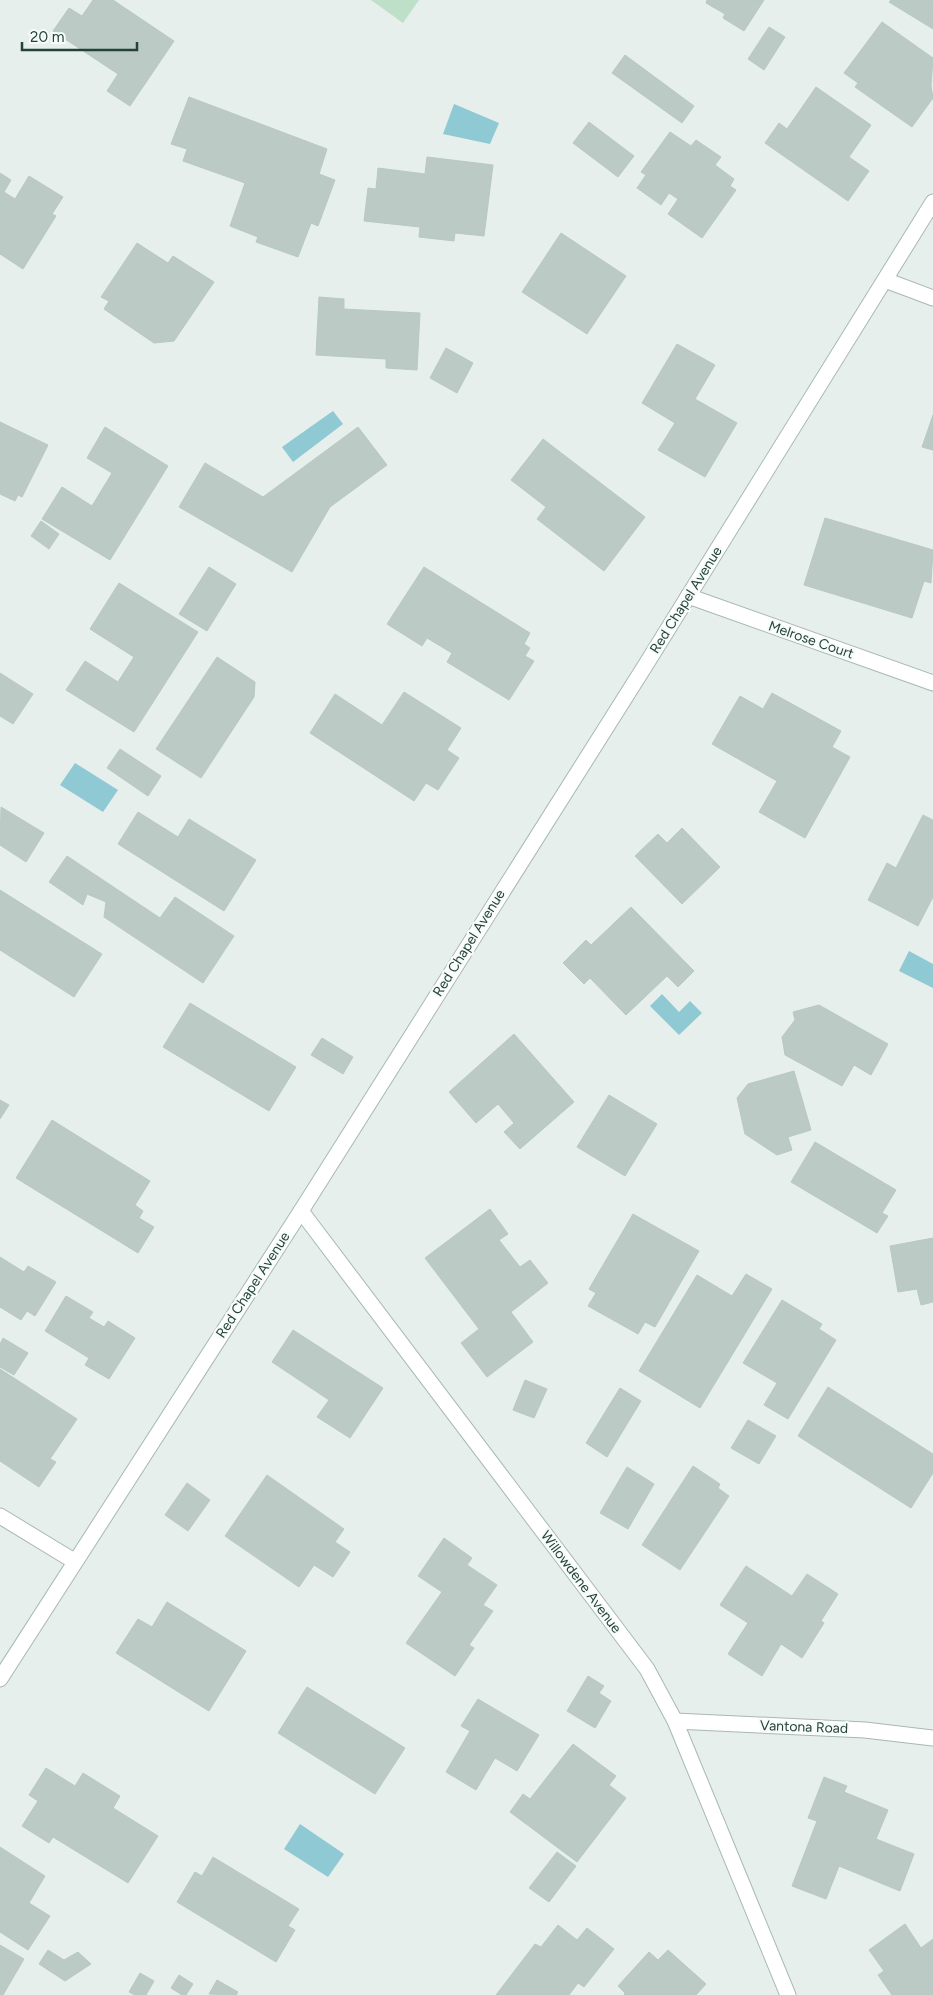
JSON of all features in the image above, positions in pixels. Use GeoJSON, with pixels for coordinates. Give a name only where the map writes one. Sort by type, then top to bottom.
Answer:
{"type":"FeatureCollection","features":[{"type":"Feature","properties":{"kind":"street","name":"Red Chapel Avenue"},"geometry":{"type":"LineString","coordinates":[[0,1680],[74,1561],[301,1211],[688,596],[933,202]]}},
{"type":"Feature","properties":{"kind":"street"},"geometry":{"type":"LineString","coordinates":[[885,280],[933,298]]}},
{"type":"Feature","properties":{"kind":"street","name":"Melrose Court"},"geometry":{"type":"LineString","coordinates":[[688,596],[933,683]]}},
{"type":"Feature","properties":{"kind":"street","name":"Willowdene Avenue"},"geometry":{"type":"LineString","coordinates":[[301,1211],[647,1669],[675,1722],[788,1995]]}},
{"type":"Feature","properties":{"kind":"street"},"geometry":{"type":"LineString","coordinates":[[0,1516],[74,1561]]}},
{"type":"Feature","properties":{"kind":"street","name":"Vantona Road"},"geometry":{"type":"LineString","coordinates":[[675,1722],[865,1730],[933,1738]]}},
{"type":"Feature","properties":{"kind":"green space"},"geometry":{"type":"Polygon","coordinates":[[[371,0],[419,0],[403,23],[371,0]]]}},
{"type":"Feature","properties":{"kind":"water"},"geometry":{"type":"Polygon","coordinates":[[[454,104],[499,123],[490,144],[443,134],[454,104]]]}},
{"type":"Feature","properties":{"kind":"water"},"geometry":{"type":"Polygon","coordinates":[[[333,411],[343,424],[293,462],[282,447],[333,411]]]}},
{"type":"Feature","properties":{"kind":"water"},"geometry":{"type":"Polygon","coordinates":[[[75,763],[118,790],[103,812],[60,785],[75,763]]]}},
{"type":"Feature","properties":{"kind":"water"},"geometry":{"type":"Polygon","coordinates":[[[909,951],[933,964],[933,988],[899,971],[909,951]]]}},
{"type":"Feature","properties":{"kind":"water"},"geometry":{"type":"Polygon","coordinates":[[[662,994],[679,1012],[690,1001],[702,1013],[679,1035],[650,1006],[662,994]]]}},
{"type":"Feature","properties":{"kind":"water"},"geometry":{"type":"Polygon","coordinates":[[[300,1824],[344,1854],[328,1877],[284,1849],[300,1824]]]}},
{"type":"Feature","properties":{"kind":"building"},"geometry":{"type":"Polygon","coordinates":[[[93,0],[113,0],[174,41],[130,106],[107,91],[118,74],[53,31],[69,8],[82,16],[93,0]]]}},
{"type":"Feature","properties":{"kind":"building"},"geometry":{"type":"Polygon","coordinates":[[[707,0],[764,0],[744,31],[723,18],[725,14],[706,3],[707,0]]]}},
{"type":"Feature","properties":{"kind":"building"},"geometry":{"type":"Polygon","coordinates":[[[891,0],[933,0],[933,29],[889,2],[891,0]]]}},
{"type":"Feature","properties":{"kind":"building"},"geometry":{"type":"Polygon","coordinates":[[[882,22],[933,58],[931,86],[933,98],[912,127],[855,87],[858,83],[844,73],[882,22]]]}},
{"type":"Feature","properties":{"kind":"building"},"geometry":{"type":"Polygon","coordinates":[[[769,27],[785,37],[764,70],[748,59],[769,27]]]}},
{"type":"Feature","properties":{"kind":"building"},"geometry":{"type":"Polygon","coordinates":[[[625,55],[694,106],[682,123],[612,73],[625,55]]]}},
{"type":"Feature","properties":{"kind":"building"},"geometry":{"type":"Polygon","coordinates":[[[816,87],[871,125],[849,157],[869,171],[848,201],[765,143],[779,123],[787,129],[816,87]]]}},
{"type":"Feature","properties":{"kind":"building"},"geometry":{"type":"Polygon","coordinates":[[[189,97],[327,149],[319,174],[335,180],[318,226],[311,223],[298,257],[256,242],[258,237],[230,226],[245,183],[183,161],[187,149],[171,144],[189,97]]]}},
{"type":"Feature","properties":{"kind":"building"},"geometry":{"type":"Polygon","coordinates":[[[589,122],[634,156],[618,177],[573,143],[589,122]]]}},
{"type":"Feature","properties":{"kind":"building"},"geometry":{"type":"Polygon","coordinates":[[[670,132],[691,146],[696,140],[721,157],[715,165],[734,179],[730,186],[736,190],[702,238],[668,214],[678,199],[669,193],[661,205],[637,188],[646,175],[641,172],[670,132]]]}},
{"type":"Feature","properties":{"kind":"building"},"geometry":{"type":"Polygon","coordinates":[[[427,157],[493,165],[484,236],[455,233],[454,241],[419,237],[420,227],[364,221],[368,188],[376,189],[378,168],[425,174],[427,157]]]}},
{"type":"Feature","properties":{"kind":"building"},"geometry":{"type":"Polygon","coordinates":[[[0,173],[11,180],[4,192],[15,199],[29,176],[63,197],[52,214],[56,216],[23,269],[0,254],[0,173]]]}},
{"type":"Feature","properties":{"kind":"building"},"geometry":{"type":"Polygon","coordinates":[[[561,233],[626,276],[587,334],[522,292],[561,233]]]}},
{"type":"Feature","properties":{"kind":"building"},"geometry":{"type":"Polygon","coordinates":[[[137,243],[168,263],[173,256],[214,282],[174,341],[154,343],[104,309],[109,301],[101,297],[137,243]]]}},
{"type":"Feature","properties":{"kind":"building"},"geometry":{"type":"Polygon","coordinates":[[[319,297],[344,299],[344,309],[420,313],[417,370],[386,368],[386,359],[316,355],[319,297]]]}},
{"type":"Feature","properties":{"kind":"building"},"geometry":{"type":"Polygon","coordinates":[[[677,344],[715,365],[695,399],[737,423],[705,477],[658,450],[675,423],[642,403],[677,344]]]}},
{"type":"Feature","properties":{"kind":"building"},"geometry":{"type":"Polygon","coordinates":[[[446,348],[473,363],[457,393],[430,378],[446,348]]]}},
{"type":"Feature","properties":{"kind":"building"},"geometry":{"type":"Polygon","coordinates":[[[933,415],[933,450],[922,447],[933,415]]]}},
{"type":"Feature","properties":{"kind":"building"},"geometry":{"type":"Polygon","coordinates":[[[0,422],[48,445],[22,497],[18,495],[15,501],[0,494],[0,422]]]}},
{"type":"Feature","properties":{"kind":"building"},"geometry":{"type":"Polygon","coordinates":[[[105,427],[168,466],[110,560],[42,519],[62,487],[92,506],[112,473],[87,458],[105,427]]]}},
{"type":"Feature","properties":{"kind":"building"},"geometry":{"type":"Polygon","coordinates":[[[358,427],[387,465],[330,507],[292,572],[179,507],[205,463],[263,497],[358,427]]]}},
{"type":"Feature","properties":{"kind":"building"},"geometry":{"type":"Polygon","coordinates":[[[543,439],[645,517],[604,571],[537,519],[546,507],[511,480],[543,439]]]}},
{"type":"Feature","properties":{"kind":"building"},"geometry":{"type":"Polygon","coordinates":[[[825,518],[933,550],[931,583],[924,581],[912,618],[804,585],[825,518]]]}},
{"type":"Feature","properties":{"kind":"building"},"geometry":{"type":"Polygon","coordinates":[[[41,521],[59,534],[49,549],[31,536],[41,521]]]}},
{"type":"Feature","properties":{"kind":"building"},"geometry":{"type":"Polygon","coordinates":[[[209,567],[236,584],[207,631],[179,614],[209,567]]]}},
{"type":"Feature","properties":{"kind":"building"},"geometry":{"type":"Polygon","coordinates":[[[424,567],[530,633],[524,644],[530,648],[525,656],[534,661],[509,700],[447,662],[452,653],[427,638],[422,646],[387,624],[424,567]]]}},
{"type":"Feature","properties":{"kind":"building"},"geometry":{"type":"Polygon","coordinates":[[[119,583],[198,632],[134,732],[66,690],[85,661],[118,682],[134,657],[90,629],[119,583]]]}},
{"type":"Feature","properties":{"kind":"building"},"geometry":{"type":"Polygon","coordinates":[[[217,657],[255,682],[254,697],[201,778],[156,749],[217,657]]]}},
{"type":"Feature","properties":{"kind":"building"},"geometry":{"type":"Polygon","coordinates":[[[0,673],[33,694],[13,724],[0,716],[0,673]]]}},
{"type":"Feature","properties":{"kind":"building"},"geometry":{"type":"Polygon","coordinates":[[[404,692],[461,728],[447,750],[459,758],[438,790],[426,783],[414,801],[310,733],[335,694],[382,725],[404,692]]]}},
{"type":"Feature","properties":{"kind":"building"},"geometry":{"type":"Polygon","coordinates":[[[772,693],[841,731],[832,747],[850,757],[805,838],[759,812],[777,781],[712,744],[740,696],[763,709],[772,693]]]}},
{"type":"Feature","properties":{"kind":"building"},"geometry":{"type":"Polygon","coordinates":[[[120,749],[161,776],[148,796],[107,768],[120,749]]]}},
{"type":"Feature","properties":{"kind":"building"},"geometry":{"type":"Polygon","coordinates":[[[1,807],[44,833],[26,862],[0,845],[1,807]]]}},
{"type":"Feature","properties":{"kind":"building"},"geometry":{"type":"Polygon","coordinates":[[[138,812],[178,837],[189,819],[256,860],[224,911],[118,844],[138,812]]]}},
{"type":"Feature","properties":{"kind":"building"},"geometry":{"type":"Polygon","coordinates":[[[923,815],[933,820],[933,897],[918,926],[868,900],[887,863],[896,868],[923,815]]]}},
{"type":"Feature","properties":{"kind":"building"},"geometry":{"type":"Polygon","coordinates":[[[682,828],[720,867],[682,904],[635,856],[658,834],[667,843],[682,828]]]}},
{"type":"Feature","properties":{"kind":"building"},"geometry":{"type":"Polygon","coordinates":[[[67,856],[160,918],[175,897],[234,936],[203,983],[104,917],[106,902],[87,894],[83,905],[49,882],[67,856]]]}},
{"type":"Feature","properties":{"kind":"building"},"geometry":{"type":"Polygon","coordinates":[[[0,890],[102,954],[74,997],[0,950],[0,890]]]}},
{"type":"Feature","properties":{"kind":"building"},"geometry":{"type":"Polygon","coordinates":[[[631,907],[694,971],[678,987],[667,976],[626,1015],[590,978],[584,984],[563,963],[586,940],[591,945],[631,907]]]}},
{"type":"Feature","properties":{"kind":"building"},"geometry":{"type":"Polygon","coordinates":[[[190,1003],[296,1067],[269,1111],[163,1047],[190,1003]]]}},
{"type":"Feature","properties":{"kind":"building"},"geometry":{"type":"Polygon","coordinates":[[[819,1005],[888,1044],[871,1075],[854,1065],[842,1086],[785,1055],[782,1037],[795,1020],[793,1012],[819,1005]]]}},
{"type":"Feature","properties":{"kind":"building"},"geometry":{"type":"Polygon","coordinates":[[[514,1034],[574,1102],[520,1149],[504,1132],[514,1123],[498,1104],[476,1123],[449,1092],[514,1034]]]}},
{"type":"Feature","properties":{"kind":"building"},"geometry":{"type":"Polygon","coordinates":[[[322,1038],[353,1057],[343,1074],[311,1055],[322,1038]]]}},
{"type":"Feature","properties":{"kind":"building"},"geometry":{"type":"Polygon","coordinates":[[[794,1071],[811,1130],[788,1137],[792,1150],[777,1155],[745,1134],[737,1098],[748,1084],[794,1071]]]}},
{"type":"Feature","properties":{"kind":"building"},"geometry":{"type":"Polygon","coordinates":[[[609,1095],[657,1124],[625,1176],[577,1147],[609,1095]]]}},
{"type":"Feature","properties":{"kind":"building"},"geometry":{"type":"Polygon","coordinates":[[[0,1100],[9,1105],[0,1119],[0,1100]]]}},
{"type":"Feature","properties":{"kind":"building"},"geometry":{"type":"Polygon","coordinates":[[[52,1120],[150,1181],[135,1205],[143,1211],[139,1218],[154,1227],[138,1253],[16,1178],[52,1120]]]}},
{"type":"Feature","properties":{"kind":"building"},"geometry":{"type":"Polygon","coordinates":[[[815,1142],[896,1190],[882,1213],[888,1216],[877,1233],[791,1182],[815,1142]]]}},
{"type":"Feature","properties":{"kind":"building"},"geometry":{"type":"Polygon","coordinates":[[[490,1209],[508,1234],[499,1240],[520,1267],[530,1260],[548,1283],[511,1312],[533,1342],[487,1377],[461,1343],[479,1329],[425,1258],[490,1209]]]}},
{"type":"Feature","properties":{"kind":"building"},"geometry":{"type":"Polygon","coordinates":[[[633,1214],[699,1251],[655,1327],[645,1322],[638,1334],[588,1306],[596,1293],[589,1289],[633,1214]]]}},
{"type":"Feature","properties":{"kind":"building"},"geometry":{"type":"Polygon","coordinates":[[[933,1238],[933,1302],[921,1305],[917,1289],[898,1292],[890,1246],[933,1238]]]}},
{"type":"Feature","properties":{"kind":"building"},"geometry":{"type":"Polygon","coordinates":[[[0,1257],[24,1272],[28,1266],[56,1282],[35,1316],[27,1311],[21,1320],[0,1307],[0,1257]]]}},
{"type":"Feature","properties":{"kind":"building"},"geometry":{"type":"Polygon","coordinates":[[[746,1274],[772,1289],[700,1408],[639,1371],[697,1275],[732,1296],[746,1274]]]}},
{"type":"Feature","properties":{"kind":"building"},"geometry":{"type":"Polygon","coordinates":[[[66,1296],[93,1312],[89,1318],[104,1327],[108,1321],[135,1338],[109,1379],[85,1365],[89,1358],[45,1331],[66,1296]]]}},
{"type":"Feature","properties":{"kind":"building"},"geometry":{"type":"Polygon","coordinates":[[[782,1300],[822,1324],[819,1329],[836,1340],[788,1419],[764,1405],[777,1383],[743,1363],[782,1300]]]}},
{"type":"Feature","properties":{"kind":"building"},"geometry":{"type":"Polygon","coordinates":[[[293,1330],[383,1388],[350,1438],[317,1417],[329,1400],[272,1362],[293,1330]]]}},
{"type":"Feature","properties":{"kind":"building"},"geometry":{"type":"Polygon","coordinates":[[[3,1338],[28,1353],[14,1375],[0,1367],[0,1344],[3,1338]]]}},
{"type":"Feature","properties":{"kind":"building"},"geometry":{"type":"Polygon","coordinates":[[[0,1369],[77,1419],[50,1459],[56,1462],[39,1487],[0,1461],[0,1369]]]}},
{"type":"Feature","properties":{"kind":"building"},"geometry":{"type":"Polygon","coordinates":[[[525,1380],[547,1389],[534,1418],[513,1410],[525,1380]]]}},
{"type":"Feature","properties":{"kind":"building"},"geometry":{"type":"Polygon","coordinates":[[[828,1387],[933,1454],[933,1473],[911,1508],[798,1436],[828,1387]]]}},
{"type":"Feature","properties":{"kind":"building"},"geometry":{"type":"Polygon","coordinates":[[[620,1388],[641,1401],[607,1457],[586,1443],[620,1388]]]}},
{"type":"Feature","properties":{"kind":"building"},"geometry":{"type":"Polygon","coordinates":[[[748,1420],[776,1436],[759,1464],[731,1448],[748,1420]]]}},
{"type":"Feature","properties":{"kind":"building"},"geometry":{"type":"Polygon","coordinates":[[[693,1466],[720,1484],[718,1488],[729,1496],[680,1570],[642,1545],[693,1466]]]}},
{"type":"Feature","properties":{"kind":"building"},"geometry":{"type":"Polygon","coordinates":[[[627,1467],[654,1484],[628,1529],[600,1513],[627,1467]]]}},
{"type":"Feature","properties":{"kind":"building"},"geometry":{"type":"Polygon","coordinates":[[[267,1475],[344,1529],[335,1542],[350,1552],[333,1577],[314,1565],[299,1587],[225,1536],[267,1475]]]}},
{"type":"Feature","properties":{"kind":"building"},"geometry":{"type":"Polygon","coordinates":[[[187,1483],[210,1500],[188,1531],[165,1515],[187,1483]]]}},
{"type":"Feature","properties":{"kind":"building"},"geometry":{"type":"Polygon","coordinates":[[[444,1538],[472,1558],[467,1565],[497,1585],[483,1605],[493,1611],[469,1645],[474,1648],[455,1676],[406,1643],[442,1592],[418,1576],[444,1538]]]}},
{"type":"Feature","properties":{"kind":"building"},"geometry":{"type":"Polygon","coordinates":[[[746,1566],[792,1596],[807,1574],[838,1594],[821,1621],[824,1623],[802,1658],[781,1644],[762,1676],[728,1654],[748,1623],[720,1605],[746,1566]]]}},
{"type":"Feature","properties":{"kind":"building"},"geometry":{"type":"Polygon","coordinates":[[[167,1602],[246,1651],[209,1711],[116,1653],[138,1619],[152,1627],[167,1602]]]}},
{"type":"Feature","properties":{"kind":"building"},"geometry":{"type":"Polygon","coordinates":[[[588,1676],[604,1686],[599,1693],[611,1701],[595,1728],[567,1711],[588,1676]]]}},
{"type":"Feature","properties":{"kind":"building"},"geometry":{"type":"Polygon","coordinates":[[[307,1687],[405,1748],[375,1794],[278,1733],[307,1687]]]}},
{"type":"Feature","properties":{"kind":"building"},"geometry":{"type":"Polygon","coordinates":[[[478,1699],[539,1735],[517,1771],[495,1758],[476,1790],[446,1772],[470,1731],[461,1726],[478,1699]]]}},
{"type":"Feature","properties":{"kind":"building"},"geometry":{"type":"Polygon","coordinates":[[[573,1744],[616,1776],[609,1785],[626,1798],[577,1862],[510,1812],[523,1794],[530,1799],[573,1744]]]}},
{"type":"Feature","properties":{"kind":"building"},"geometry":{"type":"Polygon","coordinates":[[[46,1768],[75,1786],[83,1773],[120,1796],[113,1808],[158,1836],[128,1883],[53,1837],[49,1843],[22,1826],[38,1801],[29,1795],[46,1768]]]}},
{"type":"Feature","properties":{"kind":"building"},"geometry":{"type":"Polygon","coordinates":[[[824,1777],[847,1786],[844,1792],[888,1810],[876,1839],[914,1854],[900,1891],[839,1866],[826,1899],[792,1886],[817,1821],[808,1818],[824,1777]]]}},
{"type":"Feature","properties":{"kind":"building"},"geometry":{"type":"Polygon","coordinates":[[[0,1847],[45,1876],[29,1903],[50,1916],[28,1950],[0,1932],[0,1847]]]}},
{"type":"Feature","properties":{"kind":"building"},"geometry":{"type":"Polygon","coordinates":[[[557,1852],[576,1866],[549,1902],[529,1888],[557,1852]]]}},
{"type":"Feature","properties":{"kind":"building"},"geometry":{"type":"Polygon","coordinates":[[[213,1857],[299,1909],[288,1926],[295,1930],[276,1962],[177,1902],[195,1872],[202,1876],[213,1857]]]}},
{"type":"Feature","properties":{"kind":"building"},"geometry":{"type":"Polygon","coordinates":[[[905,1924],[921,1948],[933,1939],[933,1995],[892,1995],[878,1975],[884,1971],[869,1950],[905,1924]]]}},
{"type":"Feature","properties":{"kind":"building"},"geometry":{"type":"Polygon","coordinates":[[[558,1925],[577,1940],[587,1928],[614,1949],[584,1987],[578,1983],[569,1995],[496,1995],[535,1944],[541,1947],[558,1925]]]}},
{"type":"Feature","properties":{"kind":"building"},"geometry":{"type":"Polygon","coordinates":[[[0,1945],[24,1959],[3,1995],[0,1995],[0,1945]]]}},
{"type":"Feature","properties":{"kind":"building"},"geometry":{"type":"Polygon","coordinates":[[[48,1950],[64,1960],[78,1952],[91,1964],[65,1981],[39,1964],[48,1950]]]}},
{"type":"Feature","properties":{"kind":"building"},"geometry":{"type":"Polygon","coordinates":[[[668,1950],[706,1984],[696,1995],[624,1995],[625,1993],[618,1986],[649,1952],[658,1960],[668,1950]]]}},
{"type":"Feature","properties":{"kind":"building"},"geometry":{"type":"Polygon","coordinates":[[[140,1973],[154,1981],[146,1995],[135,1995],[129,1992],[140,1973]]]}},
{"type":"Feature","properties":{"kind":"building"},"geometry":{"type":"Polygon","coordinates":[[[179,1975],[193,1984],[186,1995],[182,1995],[171,1988],[179,1975]]]}},
{"type":"Feature","properties":{"kind":"building"},"geometry":{"type":"Polygon","coordinates":[[[217,1980],[238,1992],[236,1995],[209,1994],[217,1980]]]}}]}
